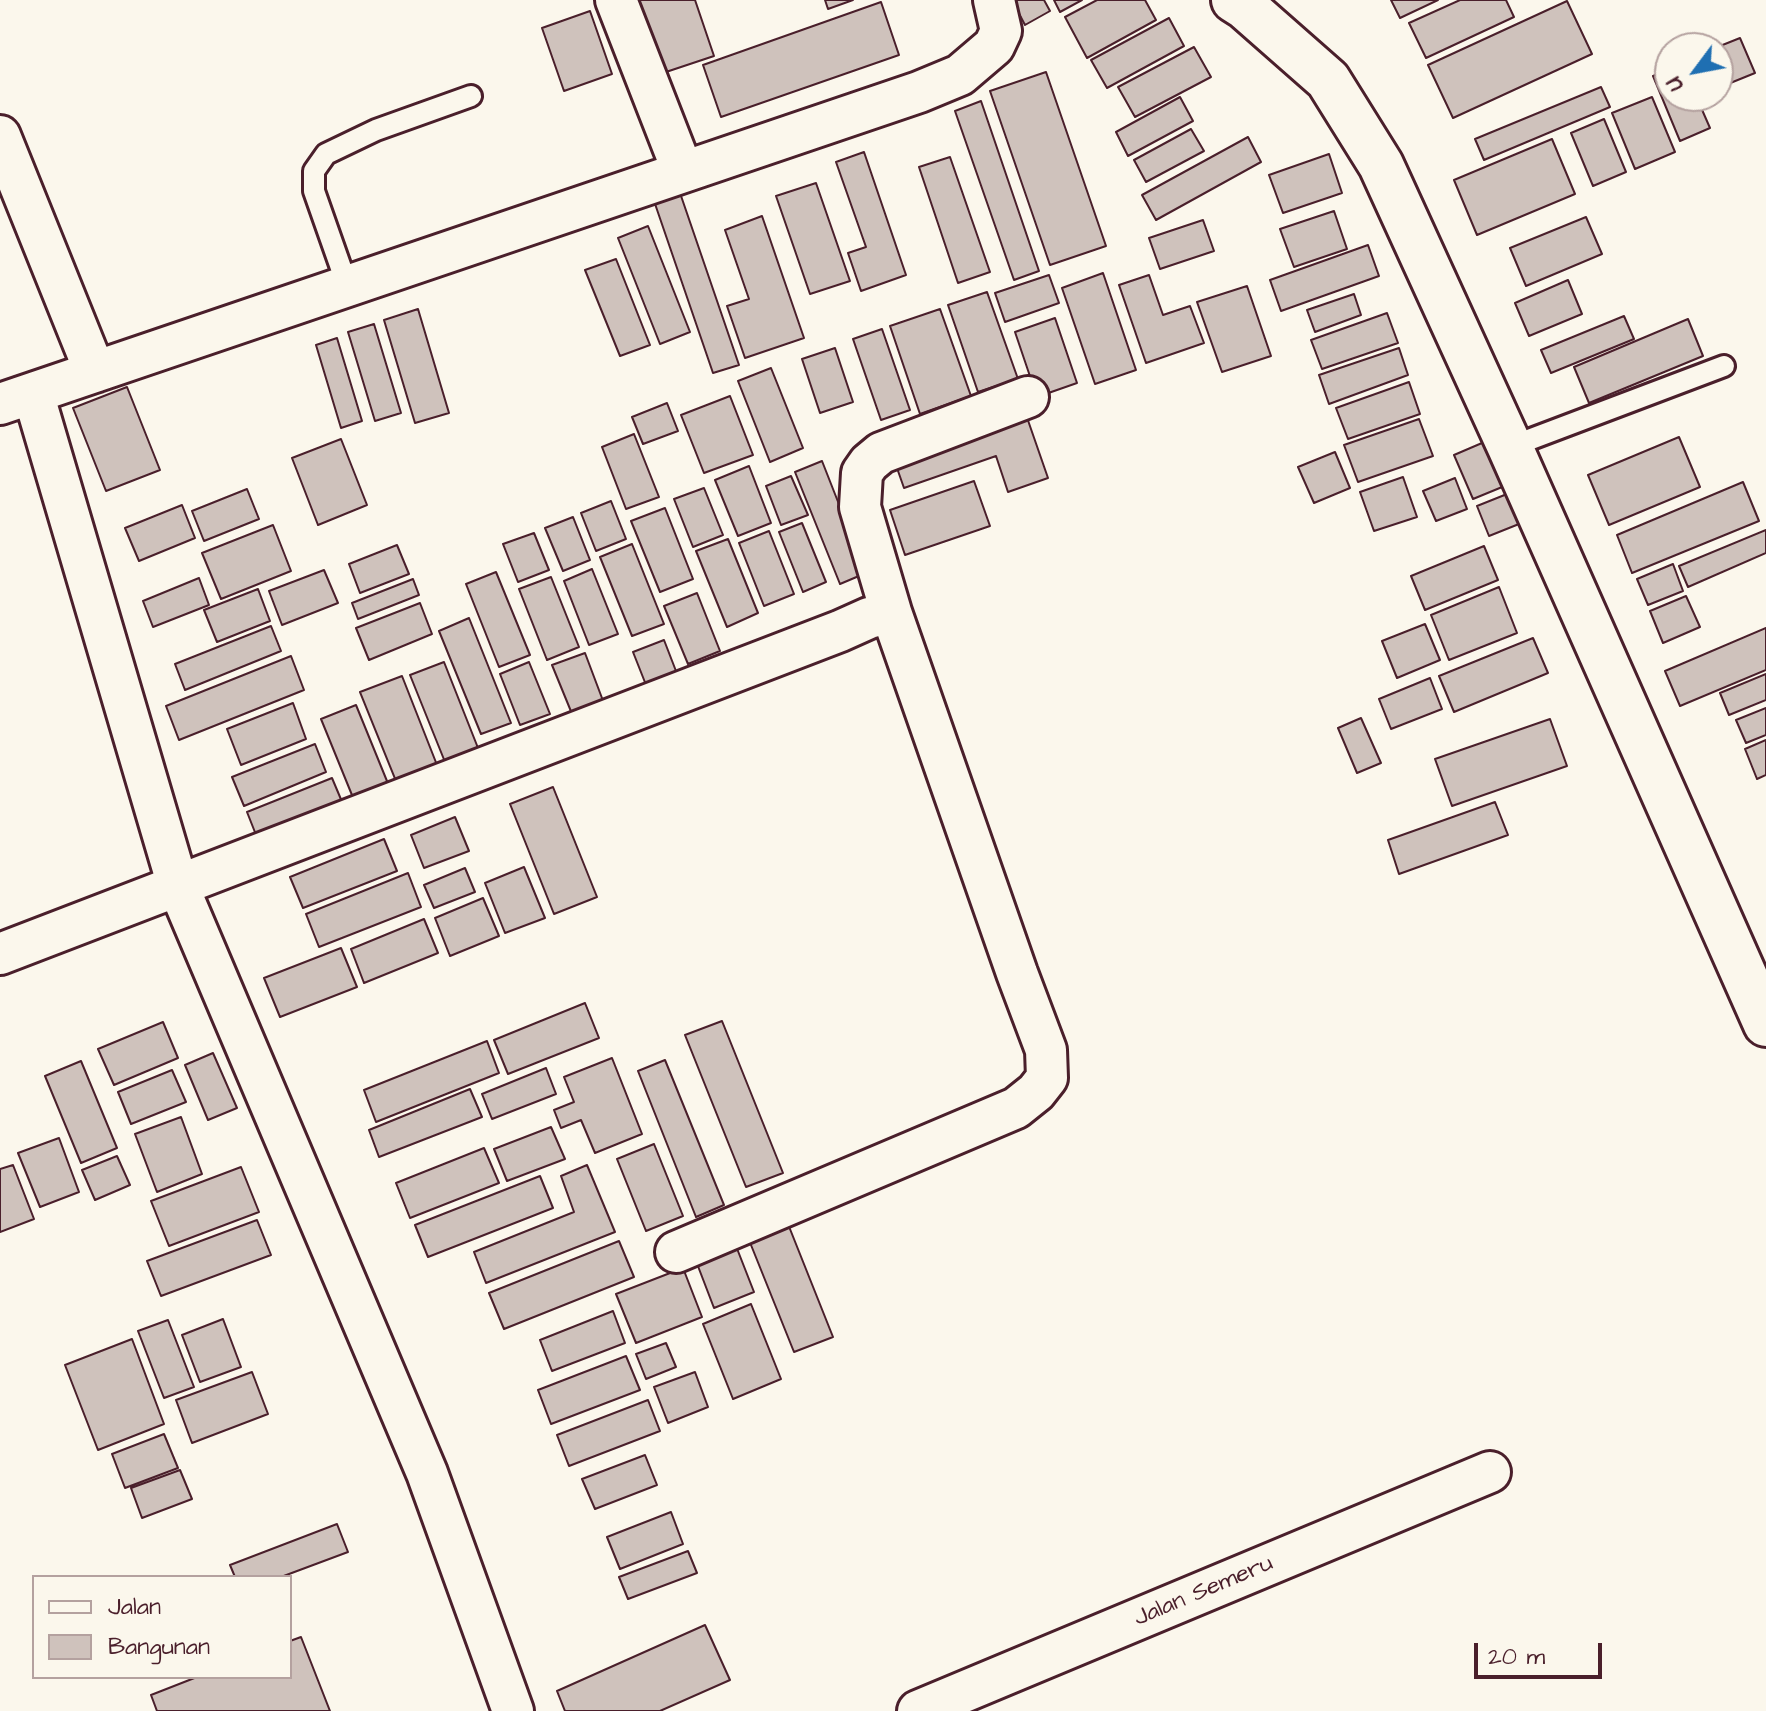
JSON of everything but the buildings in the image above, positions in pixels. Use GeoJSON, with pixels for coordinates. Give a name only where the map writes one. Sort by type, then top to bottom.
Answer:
{"type":"FeatureCollection","features":[{"type":"Feature","properties":{"kind":"street"},"geometry":{"type":"LineString","coordinates":[[616,0],[683,172]]}},
{"type":"Feature","properties":{"kind":"street"},"geometry":{"type":"LineString","coordinates":[[51,387],[919,92],[960,75],[994,46],[1001,31],[994,0]]}},
{"type":"Feature","properties":{"kind":"street"},"geometry":{"type":"LineString","coordinates":[[1234,0],[1328,80],[1381,165],[1766,1024]]}},
{"type":"Feature","properties":{"kind":"street"},"geometry":{"type":"LineString","coordinates":[[0,136],[51,387],[178,886],[427,1473],[513,1711]]}},
{"type":"Feature","properties":{"kind":"street"},"geometry":{"type":"LineString","coordinates":[[676,1252],[1016,1108],[1036,1092],[1047,1078],[1046,1050],[891,612],[860,507],[862,473],[881,453],[1028,397]]}},
{"type":"Feature","properties":{"kind":"street"},"geometry":{"type":"LineString","coordinates":[[0,954],[891,612]]}},
{"type":"Feature","properties":{"kind":"street","name":"Jalan Semeru"},"geometry":{"type":"LineString","coordinates":[[918,1711],[1490,1472]]}},
{"type":"Feature","properties":{"kind":"lane"},"geometry":{"type":"LineString","coordinates":[[347,285],[314,191],[314,171],[326,154],[376,130],[471,96]]}},
{"type":"Feature","properties":{"kind":"lane"},"geometry":{"type":"LineString","coordinates":[[1510,447],[1724,366]]}}]}
